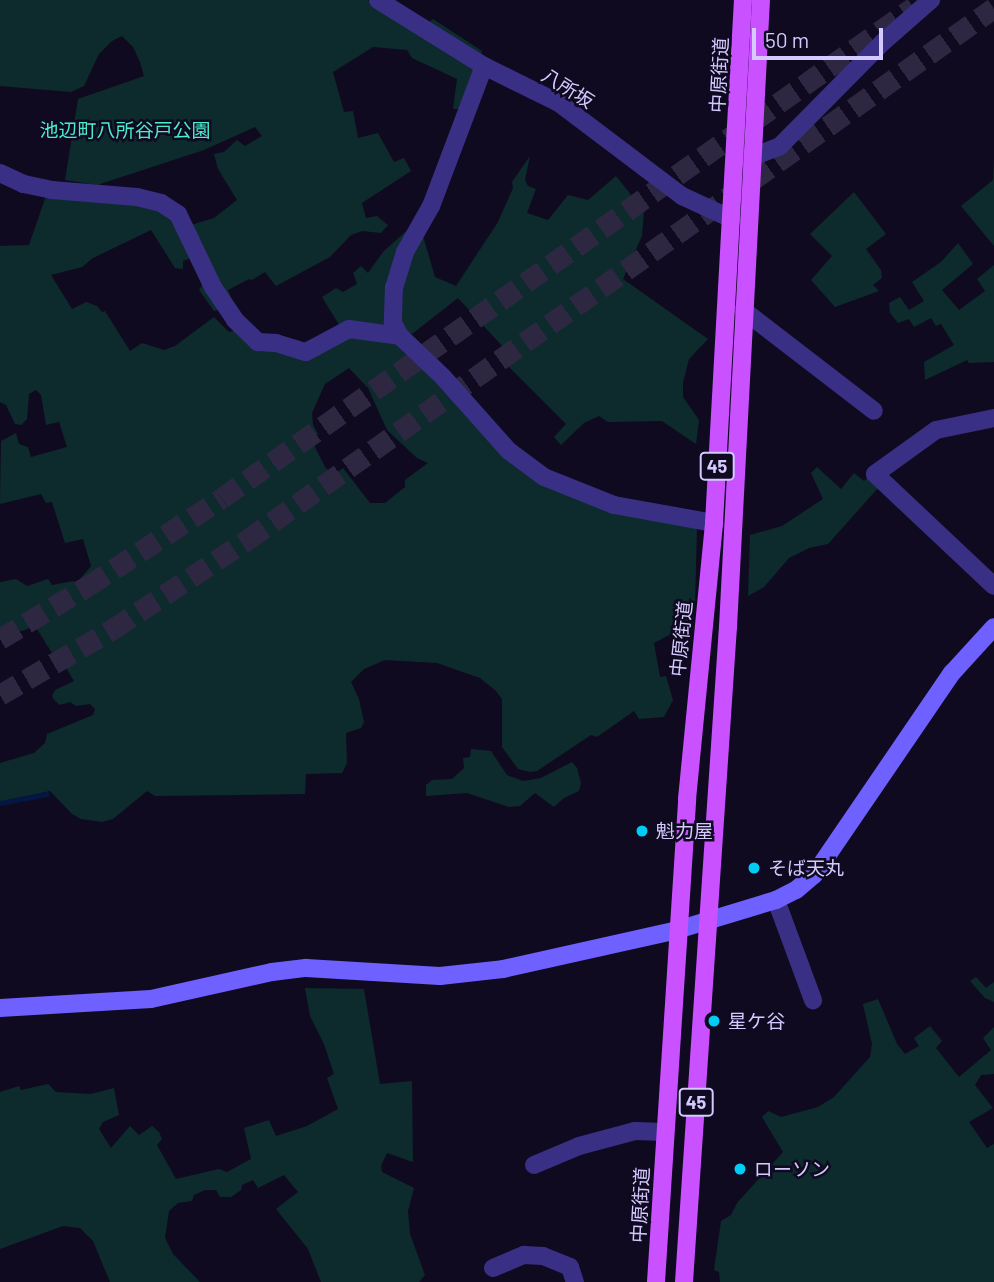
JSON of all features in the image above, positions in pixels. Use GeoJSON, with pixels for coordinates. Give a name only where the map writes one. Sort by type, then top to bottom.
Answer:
{"type":"FeatureCollection","features":[{"type":"Feature","properties":{"kind":"main road","name":"中原街道"},"geometry":{"type":"LineString","coordinates":[[684,1282],[728,627],[743,310],[743,0]]}},
{"type":"Feature","properties":{"kind":"main road","name":"中原街道"},"geometry":{"type":"LineString","coordinates":[[656,1282],[677,930],[714,523],[732,219],[744,158],[761,0]]}},
{"type":"Feature","properties":{"kind":"street","name":"八所坂"},"geometry":{"type":"LineString","coordinates":[[377,0],[484,66],[559,103],[682,196],[732,219]]}},
{"type":"Feature","properties":{"kind":"street"},"geometry":{"type":"LineString","coordinates":[[744,158],[780,146],[883,42],[931,0]]}},
{"type":"Feature","properties":{"kind":"street"},"geometry":{"type":"LineString","coordinates":[[484,66],[431,206],[402,263],[394,287],[393,323],[400,336],[443,377],[509,451],[544,477],[614,505],[714,523]]}},
{"type":"Feature","properties":{"kind":"street"},"geometry":{"type":"LineString","coordinates":[[0,173],[24,184],[52,190],[136,197],[160,203],[178,214],[213,287],[235,320],[258,342],[306,352],[349,329],[400,336]]}},
{"type":"Feature","properties":{"kind":"street"},"geometry":{"type":"LineString","coordinates":[[743,310],[874,411]]}},
{"type":"Feature","properties":{"kind":"street"},"geometry":{"type":"LineString","coordinates":[[994,418],[936,430],[875,474],[994,586]]}},
{"type":"Feature","properties":{"kind":"street"},"geometry":{"type":"LineString","coordinates":[[0,1008],[151,999],[272,972],[306,968],[437,976],[477,972],[583,953],[677,930],[776,900],[796,890],[814,875],[946,682],[994,627]]}},
{"type":"Feature","properties":{"kind":"street"},"geometry":{"type":"LineString","coordinates":[[776,900],[813,1000]]}},
{"type":"Feature","properties":{"kind":"street"},"geometry":{"type":"LineString","coordinates":[[534,1165],[579,1146],[623,1134],[665,1132]]}},
{"type":"Feature","properties":{"kind":"street"},"geometry":{"type":"LineString","coordinates":[[494,1268],[524,1255],[543,1256],[570,1266],[575,1282]]}},
{"type":"Feature","properties":{"kind":"green space","name":"池辺町八所谷戸公園"},"geometry":{"type":"Polygon","coordinates":[[[0,0],[367,0],[420,30],[433,19],[482,51],[479,72],[463,109],[453,109],[457,79],[412,58],[407,50],[373,47],[333,72],[344,112],[353,111],[358,138],[378,133],[394,162],[404,158],[411,171],[362,203],[366,218],[377,216],[388,225],[381,233],[362,231],[351,235],[330,257],[276,286],[265,272],[252,280],[249,279],[228,290],[234,306],[214,311],[199,290],[206,280],[191,225],[214,218],[237,200],[218,169],[214,154],[224,152],[237,140],[245,146],[262,136],[255,127],[204,150],[97,185],[65,180],[78,99],[144,76],[140,62],[133,47],[122,36],[112,41],[99,54],[84,86],[71,92],[0,86],[0,0]]]}},
{"type":"Feature","properties":{"kind":"green space"},"geometry":{"type":"Polygon","coordinates":[[[530,156],[525,180],[528,186],[536,189],[527,213],[548,220],[568,195],[588,200],[616,176],[644,211],[642,236],[623,279],[708,339],[689,359],[683,383],[683,397],[699,420],[696,444],[662,421],[608,422],[599,416],[584,423],[561,445],[554,437],[566,424],[497,355],[504,348],[458,298],[412,334],[402,329],[430,369],[508,458],[697,528],[695,604],[690,624],[654,643],[660,677],[666,676],[673,700],[664,717],[639,719],[634,711],[597,737],[591,735],[537,771],[530,772],[518,769],[502,747],[502,699],[480,678],[437,663],[385,660],[364,669],[351,682],[359,699],[364,722],[361,728],[346,733],[347,763],[342,773],[306,774],[305,794],[155,796],[147,791],[113,819],[102,822],[81,819],[72,814],[50,791],[0,802],[0,763],[34,753],[45,743],[47,734],[93,715],[95,709],[90,704],[76,706],[70,702],[60,705],[55,701],[52,696],[55,690],[74,681],[63,663],[59,664],[35,626],[22,631],[9,629],[0,634],[0,582],[16,579],[27,586],[48,579],[52,585],[74,581],[76,584],[91,566],[83,539],[65,543],[52,502],[46,503],[41,494],[0,504],[1,441],[16,433],[19,444],[28,447],[31,457],[67,447],[59,422],[46,425],[41,395],[36,390],[29,394],[27,419],[21,425],[15,424],[6,405],[0,402],[0,246],[29,245],[47,193],[136,201],[171,214],[191,258],[183,261],[183,269],[175,268],[151,230],[93,258],[82,267],[51,275],[72,309],[86,302],[97,306],[102,312],[105,311],[130,351],[142,343],[164,350],[175,346],[214,317],[229,332],[242,329],[305,353],[344,333],[322,297],[336,288],[343,292],[357,284],[353,273],[361,266],[368,273],[383,252],[405,232],[417,237],[423,236],[435,277],[456,286],[498,222],[513,188],[512,182],[530,156]],[[349,368],[325,384],[312,413],[313,425],[318,434],[312,441],[325,467],[333,475],[343,468],[370,503],[385,503],[405,487],[405,480],[428,463],[417,458],[387,430],[368,388],[349,368]]]}},
{"type":"Feature","properties":{"kind":"green space"},"geometry":{"type":"Polygon","coordinates":[[[994,159],[994,246],[961,206],[993,180],[994,159]]]}},
{"type":"Feature","properties":{"kind":"green space"},"geometry":{"type":"Polygon","coordinates":[[[854,192],[886,234],[866,249],[881,270],[882,278],[873,285],[879,291],[835,307],[811,280],[832,256],[810,234],[854,192]]]}},
{"type":"Feature","properties":{"kind":"green space"},"geometry":{"type":"Polygon","coordinates":[[[958,243],[973,264],[942,290],[959,310],[985,291],[977,279],[994,265],[994,362],[969,363],[967,360],[925,380],[924,362],[954,345],[941,324],[936,326],[931,318],[914,327],[909,319],[898,323],[890,313],[889,303],[900,297],[909,310],[924,301],[912,282],[941,262],[958,243]]]}},
{"type":"Feature","properties":{"kind":"green space"},"geometry":{"type":"Polygon","coordinates":[[[817,467],[841,489],[854,473],[864,481],[869,476],[879,487],[828,544],[809,548],[789,558],[764,587],[748,596],[750,535],[782,526],[823,499],[811,473],[817,467]]]}},
{"type":"Feature","properties":{"kind":"green space"},"geometry":{"type":"Polygon","coordinates":[[[471,749],[491,751],[507,775],[523,781],[541,778],[572,762],[577,768],[581,783],[579,791],[564,798],[554,807],[535,793],[520,806],[509,807],[467,793],[426,796],[426,785],[432,780],[452,779],[464,768],[463,758],[470,757],[471,749]]]}},
{"type":"Feature","properties":{"kind":"green space"},"geometry":{"type":"Polygon","coordinates":[[[976,977],[986,988],[994,982],[994,1002],[985,998],[970,981],[976,977]]]}},
{"type":"Feature","properties":{"kind":"green space"},"geometry":{"type":"Polygon","coordinates":[[[305,988],[364,989],[380,1084],[412,1081],[413,1162],[387,1153],[381,1166],[382,1172],[414,1188],[408,1211],[410,1234],[425,1275],[419,1282],[321,1282],[308,1249],[276,1209],[298,1192],[284,1175],[258,1188],[253,1180],[242,1185],[241,1190],[231,1197],[220,1197],[216,1190],[205,1190],[194,1195],[192,1201],[178,1203],[169,1211],[165,1238],[173,1254],[200,1282],[110,1282],[93,1241],[80,1228],[63,1226],[0,1249],[0,1092],[19,1086],[21,1090],[48,1084],[56,1092],[91,1094],[114,1088],[119,1115],[103,1122],[99,1129],[111,1148],[130,1126],[139,1135],[152,1126],[159,1132],[162,1139],[157,1145],[176,1179],[219,1169],[227,1172],[251,1159],[244,1128],[269,1120],[276,1136],[307,1126],[338,1109],[327,1078],[334,1074],[324,1044],[310,1016],[305,988]]]}},
{"type":"Feature","properties":{"kind":"green space"},"geometry":{"type":"Polygon","coordinates":[[[878,999],[897,1044],[905,1054],[919,1046],[914,1038],[930,1026],[942,1041],[936,1048],[959,1077],[991,1050],[983,1038],[994,1027],[994,1074],[981,1075],[975,1085],[993,1108],[969,1122],[987,1148],[994,1144],[994,1282],[720,1282],[719,1272],[714,1270],[721,1221],[731,1215],[737,1203],[783,1152],[762,1117],[768,1111],[781,1117],[818,1107],[834,1097],[870,1057],[872,1044],[863,1004],[878,999]]]}},
{"type":"Feature","properties":{"kind":"waterway"},"geometry":{"type":"LineString","coordinates":[[0,803],[47,794]]}},
{"type":"Feature","properties":{"kind":"tunnel"},"geometry":{"type":"LineString","coordinates":[[0,639],[88,586],[222,498],[914,7]]}},
{"type":"Feature","properties":{"kind":"tunnel"},"geometry":{"type":"LineString","coordinates":[[0,695],[113,629],[247,540],[994,8]]}},
{"type":"Feature","properties":{"kind":"place","name":"魁力屋"},"geometry":{"type":"Point","coordinates":[642,831]}},
{"type":"Feature","properties":{"kind":"place","name":"そば天丸"},"geometry":{"type":"Point","coordinates":[754,868]}},
{"type":"Feature","properties":{"kind":"place","name":"星ケ谷"},"geometry":{"type":"Point","coordinates":[714,1021]}},
{"type":"Feature","properties":{"kind":"place","name":"ローソン"},"geometry":{"type":"Point","coordinates":[740,1169]}}]}
